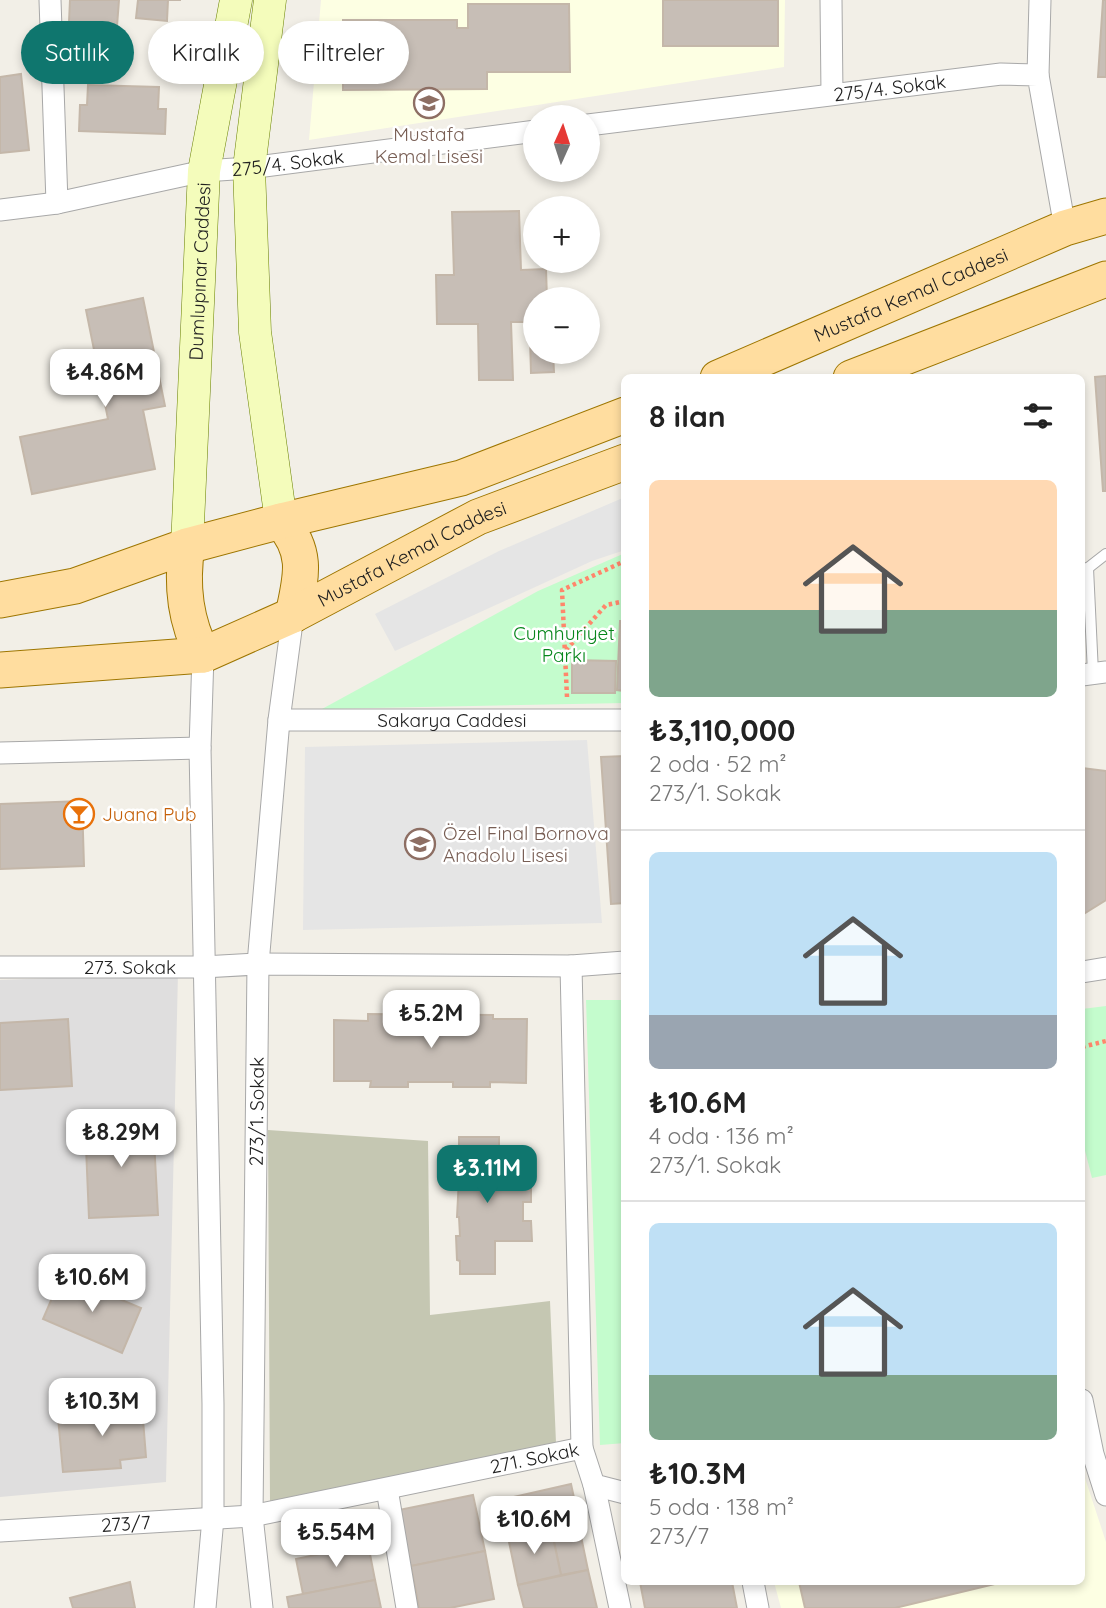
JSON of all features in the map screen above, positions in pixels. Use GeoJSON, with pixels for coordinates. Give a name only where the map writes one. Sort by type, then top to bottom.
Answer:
{"type":"FeatureCollection","features":[{"type":"Feature","properties":{"kind":"main road","name":"Dumlupınar Caddesi"},"geometry":{"type":"LineString","coordinates":[[187,546],[204,171],[236,0]]}},
{"type":"Feature","properties":{"kind":"main road"},"geometry":{"type":"LineString","coordinates":[[270,0],[249,168],[255,332],[281,521],[293,536],[300,555],[301,575],[293,615]]}},
{"type":"Feature","properties":{"kind":"main road","name":"Mustafa Kemal Caddesi"},"geometry":{"type":"LineString","coordinates":[[727,374],[1065,228],[1106,216]]}},
{"type":"Feature","properties":{"kind":"main road"},"geometry":{"type":"LineString","coordinates":[[861,374],[1106,279]]}},
{"type":"Feature","properties":{"kind":"main road"},"geometry":{"type":"LineString","coordinates":[[0,600],[75,586],[187,546],[461,478],[621,417]]}},
{"type":"Feature","properties":{"kind":"main road","name":"Mustafa Kemal Caddesi"},"geometry":{"type":"LineString","coordinates":[[203,655],[293,615],[478,517],[621,463]]}},
{"type":"Feature","properties":{"kind":"main road"},"geometry":{"type":"LineString","coordinates":[[0,670],[203,655],[194,638],[186,604],[184,563],[187,546]]}},
{"type":"Feature","properties":{"kind":"street"},"geometry":{"type":"LineString","coordinates":[[50,0],[57,203]]}},
{"type":"Feature","properties":{"kind":"street"},"geometry":{"type":"LineString","coordinates":[[831,0],[832,94]]}},
{"type":"Feature","properties":{"kind":"street"},"geometry":{"type":"LineString","coordinates":[[1040,0],[1038,75],[1065,228]]}},
{"type":"Feature","properties":{"kind":"street","name":"275/4. Sokak"},"geometry":{"type":"LineString","coordinates":[[600,123],[1001,75],[1038,75]]}},
{"type":"Feature","properties":{"kind":"street","name":"275/4. Sokak"},"geometry":{"type":"LineString","coordinates":[[0,210],[57,203],[204,171],[249,168],[523,133]]}},
{"type":"Feature","properties":{"kind":"street","name":"273/1. Sokak"},"geometry":{"type":"LineString","coordinates":[[262,1608],[252,1516],[258,964],[279,720],[293,615]]}},
{"type":"Feature","properties":{"kind":"street"},"geometry":{"type":"LineString","coordinates":[[203,655],[200,748],[213,1404],[213,1518],[205,1608]]}},
{"type":"Feature","properties":{"kind":"street","name":"Sakarya Caddesi"},"geometry":{"type":"LineString","coordinates":[[279,720],[621,720]]}},
{"type":"Feature","properties":{"kind":"street"},"geometry":{"type":"LineString","coordinates":[[0,753],[200,748]]}},
{"type":"Feature","properties":{"kind":"street","name":"273. Sokak"},"geometry":{"type":"LineString","coordinates":[[0,967],[204,967],[258,964],[571,966],[621,962]]}},
{"type":"Feature","properties":{"kind":"street"},"geometry":{"type":"LineString","coordinates":[[571,966],[582,1448]]}},
{"type":"Feature","properties":{"kind":"street"},"geometry":{"type":"LineString","coordinates":[[1085,972],[1106,968]]}},
{"type":"Feature","properties":{"kind":"street"},"geometry":{"type":"LineString","coordinates":[[1085,1414],[1093,1454],[1106,1495]]}},
{"type":"Feature","properties":{"kind":"street","name":"271. Sokak"},"geometry":{"type":"LineString","coordinates":[[252,1516],[582,1448],[594,1485],[621,1492]]}},
{"type":"Feature","properties":{"kind":"street"},"geometry":{"type":"LineString","coordinates":[[594,1485],[620,1608]]}},
{"type":"Feature","properties":{"kind":"street"},"geometry":{"type":"LineString","coordinates":[[387,1489],[407,1608]]}},
{"type":"Feature","properties":{"kind":"street","name":"273/7"},"geometry":{"type":"LineString","coordinates":[[0,1531],[252,1516]]}},
{"type":"Feature","properties":{"kind":"street"},"geometry":{"type":"LineString","coordinates":[[754,1585],[758,1608]]}},
{"type":"Feature","properties":{"kind":"lane"},"geometry":{"type":"LineString","coordinates":[[1094,673],[1085,568],[1106,554]]}},
{"type":"Feature","properties":{"kind":"path"},"geometry":{"type":"LineString","coordinates":[[568,719],[562,590],[621,563]]}},
{"type":"Feature","properties":{"kind":"path"},"geometry":{"type":"LineString","coordinates":[[565,651],[606,605],[621,602]]}},
{"type":"Feature","properties":{"kind":"path"},"geometry":{"type":"LineString","coordinates":[[1085,1046],[1106,1041]]}},
{"type":"Feature","properties":{"kind":"shaded area","name":"Mustafa Kemal Lisesi"},"geometry":{"type":"Polygon","coordinates":[[[321,0],[785,0],[784,67],[309,140],[314,84],[409,84],[409,21],[319,21],[321,0]]]}},
{"type":"Feature","properties":{"kind":"shaded area"},"geometry":{"type":"Polygon","coordinates":[[[621,499],[621,551],[592,561],[395,651],[375,614],[499,551],[621,499]]]}},
{"type":"Feature","properties":{"kind":"shaded area"},"geometry":{"type":"Polygon","coordinates":[[[587,740],[602,923],[303,930],[305,747],[587,740]]]}},
{"type":"Feature","properties":{"kind":"shaded area"},"geometry":{"type":"Polygon","coordinates":[[[178,973],[166,1482],[0,1497],[0,980],[178,973]]]}},
{"type":"Feature","properties":{"kind":"shaded area"},"geometry":{"type":"Polygon","coordinates":[[[268,1130],[428,1141],[430,1315],[550,1301],[556,1443],[270,1501],[268,1130]]]}},
{"type":"Feature","properties":{"kind":"shaded area"},"geometry":{"type":"Polygon","coordinates":[[[1085,1478],[1106,1542],[1106,1608],[781,1608],[775,1585],[1085,1585],[1085,1478]]]}},
{"type":"Feature","properties":{"kind":"green space","name":"Cumhuriyet Parkı"},"geometry":{"type":"Polygon","coordinates":[[[621,555],[621,703],[322,709],[538,591],[621,555]]]}},
{"type":"Feature","properties":{"kind":"green space"},"geometry":{"type":"Polygon","coordinates":[[[586,1000],[621,1000],[621,1443],[600,1445],[586,1000]]]}},
{"type":"Feature","properties":{"kind":"green space"},"geometry":{"type":"Polygon","coordinates":[[[1106,1006],[1106,1175],[1092,1178],[1085,1151],[1085,1009],[1106,1006]]]}},
{"type":"Feature","properties":{"kind":"building"},"geometry":{"type":"Polygon","coordinates":[[[70,0],[119,0],[117,21],[69,21],[70,0]]]}},
{"type":"Feature","properties":{"kind":"building"},"geometry":{"type":"Polygon","coordinates":[[[138,0],[168,0],[167,21],[136,18],[138,0]]]}},
{"type":"Feature","properties":{"kind":"building"},"geometry":{"type":"Polygon","coordinates":[[[663,0],[778,0],[778,46],[663,46],[663,0]]]}},
{"type":"Feature","properties":{"kind":"building"},"geometry":{"type":"Polygon","coordinates":[[[1103,0],[1106,0],[1106,77],[1098,77],[1103,0]]]}},
{"type":"Feature","properties":{"kind":"building"},"geometry":{"type":"Polygon","coordinates":[[[468,4],[569,4],[570,72],[487,72],[487,89],[343,90],[343,84],[409,84],[409,21],[343,20],[457,20],[457,28],[468,28],[468,4]]]}},
{"type":"Feature","properties":{"kind":"building"},"geometry":{"type":"Polygon","coordinates":[[[21,74],[29,150],[0,153],[0,77],[21,74]]]}},
{"type":"Feature","properties":{"kind":"building"},"geometry":{"type":"Polygon","coordinates":[[[88,85],[159,87],[158,109],[166,109],[165,134],[79,131],[80,105],[87,105],[88,85]]]}},
{"type":"Feature","properties":{"kind":"building"},"geometry":{"type":"Polygon","coordinates":[[[519,211],[521,270],[523,273],[546,273],[547,287],[523,287],[523,322],[511,322],[513,380],[479,380],[478,324],[437,324],[436,275],[454,275],[452,212],[519,211]]]}},
{"type":"Feature","properties":{"kind":"building"},"geometry":{"type":"Polygon","coordinates":[[[143,298],[165,406],[143,410],[155,469],[32,494],[20,437],[108,419],[86,310],[143,298]]]}},
{"type":"Feature","properties":{"kind":"building"},"geometry":{"type":"Polygon","coordinates":[[[531,364],[554,364],[554,372],[531,373],[531,364]]]}},
{"type":"Feature","properties":{"kind":"building"},"geometry":{"type":"Polygon","coordinates":[[[1106,376],[1106,491],[1103,491],[1095,377],[1106,376]]]}},
{"type":"Feature","properties":{"kind":"building"},"geometry":{"type":"Polygon","coordinates":[[[620,621],[621,621],[621,690],[617,690],[620,621]]]}},
{"type":"Feature","properties":{"kind":"building"},"geometry":{"type":"Polygon","coordinates":[[[572,660],[616,661],[615,693],[572,693],[572,660]]]}},
{"type":"Feature","properties":{"kind":"building"},"geometry":{"type":"Polygon","coordinates":[[[621,756],[621,903],[611,904],[601,757],[621,756]]]}},
{"type":"Feature","properties":{"kind":"building"},"geometry":{"type":"Polygon","coordinates":[[[1085,768],[1106,771],[1106,900],[1085,913],[1085,768]]]}},
{"type":"Feature","properties":{"kind":"building"},"geometry":{"type":"Polygon","coordinates":[[[82,801],[84,866],[0,869],[0,804],[82,801]]]}},
{"type":"Feature","properties":{"kind":"building"},"geometry":{"type":"Polygon","coordinates":[[[368,1014],[493,1015],[493,1019],[527,1019],[526,1083],[490,1082],[490,1087],[453,1087],[453,1082],[408,1082],[408,1087],[370,1087],[371,1081],[334,1081],[334,1020],[368,1021],[368,1014]]]}},
{"type":"Feature","properties":{"kind":"building"},"geometry":{"type":"Polygon","coordinates":[[[68,1019],[72,1086],[0,1090],[0,1023],[68,1019]]]}},
{"type":"Feature","properties":{"kind":"building"},"geometry":{"type":"Polygon","coordinates":[[[153,1121],[158,1215],[89,1218],[85,1123],[153,1121]]]}},
{"type":"Feature","properties":{"kind":"building"},"geometry":{"type":"Polygon","coordinates":[[[459,1137],[499,1137],[499,1166],[490,1166],[489,1177],[522,1176],[522,1184],[531,1184],[531,1202],[523,1202],[523,1221],[531,1221],[532,1241],[495,1241],[495,1274],[460,1274],[456,1236],[460,1236],[457,1217],[459,1178],[452,1178],[452,1155],[459,1155],[459,1137]]]}},
{"type":"Feature","properties":{"kind":"building"},"geometry":{"type":"Polygon","coordinates":[[[62,1275],[141,1308],[122,1353],[43,1319],[62,1275]]]}},
{"type":"Feature","properties":{"kind":"building"},"geometry":{"type":"Polygon","coordinates":[[[116,1401],[117,1409],[142,1407],[146,1457],[120,1460],[121,1468],[63,1472],[58,1417],[86,1415],[86,1404],[116,1401]]]}},
{"type":"Feature","properties":{"kind":"building"},"geometry":{"type":"Polygon","coordinates":[[[571,1484],[579,1521],[508,1537],[500,1500],[571,1484]]]}},
{"type":"Feature","properties":{"kind":"building"},"geometry":{"type":"Polygon","coordinates":[[[473,1495],[485,1551],[411,1566],[399,1510],[473,1495]]]}},
{"type":"Feature","properties":{"kind":"building"},"geometry":{"type":"Polygon","coordinates":[[[362,1515],[368,1544],[314,1555],[308,1526],[362,1515]]]}},
{"type":"Feature","properties":{"kind":"building"},"geometry":{"type":"Polygon","coordinates":[[[578,1522],[588,1570],[561,1575],[551,1528],[578,1522]]]}},
{"type":"Feature","properties":{"kind":"building"},"geometry":{"type":"Polygon","coordinates":[[[551,1528],[561,1575],[518,1585],[508,1537],[551,1528]]]}},
{"type":"Feature","properties":{"kind":"building"},"geometry":{"type":"Polygon","coordinates":[[[368,1544],[375,1580],[303,1594],[296,1559],[368,1544]]]}},
{"type":"Feature","properties":{"kind":"building"},"geometry":{"type":"Polygon","coordinates":[[[485,1551],[494,1599],[450,1608],[419,1608],[411,1566],[485,1551]]]}},
{"type":"Feature","properties":{"kind":"building"},"geometry":{"type":"Polygon","coordinates":[[[588,1570],[597,1608],[524,1608],[518,1585],[588,1570]]]}},
{"type":"Feature","properties":{"kind":"building"},"geometry":{"type":"Polygon","coordinates":[[[375,1580],[381,1608],[289,1608],[287,1597],[375,1580]]]}},
{"type":"Feature","properties":{"kind":"building"},"geometry":{"type":"Polygon","coordinates":[[[130,1582],[135,1608],[73,1608],[70,1598],[130,1582]]]}},
{"type":"Feature","properties":{"kind":"building"},"geometry":{"type":"Polygon","coordinates":[[[641,1585],[733,1585],[737,1608],[645,1608],[641,1585]]]}},
{"type":"Feature","properties":{"kind":"building"},"geometry":{"type":"Polygon","coordinates":[[[800,1585],[991,1585],[895,1608],[805,1608],[800,1585]]]}},
{"type":"Feature","properties":{"kind":"place","name":"Mustafa Kemal Lisesi"},"geometry":{"type":"Point","coordinates":[429,103]}},
{"type":"Feature","properties":{"kind":"place","name":"Juana Pub"},"geometry":{"type":"Point","coordinates":[79,814]}},
{"type":"Feature","properties":{"kind":"place","name":"Özel Final Bornova Anadolu Lisesi"},"geometry":{"type":"Point","coordinates":[420,844]}}]}
